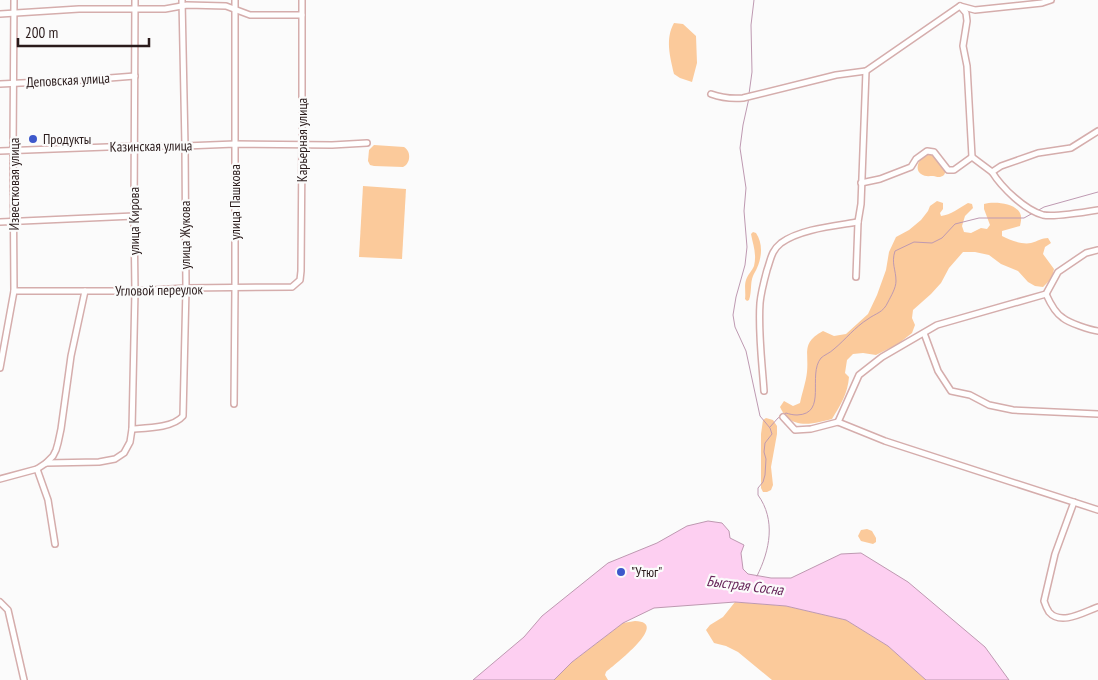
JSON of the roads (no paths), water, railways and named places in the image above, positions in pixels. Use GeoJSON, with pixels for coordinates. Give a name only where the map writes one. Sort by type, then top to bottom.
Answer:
{"type":"FeatureCollection","features":[{"type":"Feature","properties":{"kind":"street","name":"Известковая улица"},"geometry":{"type":"LineString","coordinates":[[0,368],[14,292],[14,0]]}},
{"type":"Feature","properties":{"kind":"street","name":"улица Кирова"},"geometry":{"type":"LineString","coordinates":[[46,463],[99,462],[115,459],[124,453],[130,442],[132,429],[135,291],[135,0]]}},
{"type":"Feature","properties":{"kind":"street","name":"улица Жукова"},"geometry":{"type":"LineString","coordinates":[[132,429],[167,425],[179,421],[183,416],[186,288],[182,0]]}},
{"type":"Feature","properties":{"kind":"street","name":"улица Пашкова"},"geometry":{"type":"LineString","coordinates":[[234,404],[235,0]]}},
{"type":"Feature","properties":{"kind":"street","name":"Карьерная улица"},"geometry":{"type":"LineString","coordinates":[[300,280],[302,0]]}},
{"type":"Feature","properties":{"kind":"street"},"geometry":{"type":"LineString","coordinates":[[711,94],[730,99],[743,98],[836,75],[866,71],[960,6],[975,10],[1042,3],[1051,0]]}},
{"type":"Feature","properties":{"kind":"street"},"geometry":{"type":"LineString","coordinates":[[0,14],[78,9],[165,10],[187,5],[226,6],[250,15],[302,15]]}},
{"type":"Feature","properties":{"kind":"street"},"geometry":{"type":"LineString","coordinates":[[960,6],[966,13],[967,21],[963,46],[967,66],[972,157],[992,172],[999,183],[1015,198],[1044,215],[1098,210]]}},
{"type":"Feature","properties":{"kind":"street"},"geometry":{"type":"LineString","coordinates":[[856,278],[866,71]]}},
{"type":"Feature","properties":{"kind":"street","name":"Деповская улица"},"geometry":{"type":"LineString","coordinates":[[0,84],[135,76]]}},
{"type":"Feature","properties":{"kind":"street"},"geometry":{"type":"LineString","coordinates":[[992,172],[1001,166],[1038,154],[1071,148],[1098,131]]}},
{"type":"Feature","properties":{"kind":"street","name":"Казинская улица"},"geometry":{"type":"LineString","coordinates":[[0,151],[134,146],[332,145],[367,143]]}},
{"type":"Feature","properties":{"kind":"street"},"geometry":{"type":"LineString","coordinates":[[861,182],[880,179],[911,167],[916,159],[927,151],[934,152],[948,170],[954,170],[972,157]]}},
{"type":"Feature","properties":{"kind":"street"},"geometry":{"type":"LineString","coordinates":[[0,222],[134,216]]}},
{"type":"Feature","properties":{"kind":"street"},"geometry":{"type":"LineString","coordinates":[[764,391],[760,303],[762,287],[773,251],[780,244],[799,234],[858,222]]}},
{"type":"Feature","properties":{"kind":"street"},"geometry":{"type":"LineString","coordinates":[[838,422],[859,375],[882,357],[937,325],[1046,294],[1058,272],[1086,253],[1098,250]]}},
{"type":"Feature","properties":{"kind":"street","name":"Угловой переулок"},"geometry":{"type":"LineString","coordinates":[[14,292],[292,287],[300,280]]}},
{"type":"Feature","properties":{"kind":"street"},"geometry":{"type":"LineString","coordinates":[[0,479],[38,468],[53,456],[56,450],[61,429],[70,356],[85,291]]}},
{"type":"Feature","properties":{"kind":"street"},"geometry":{"type":"LineString","coordinates":[[1046,294],[1052,306],[1063,319],[1098,331]]}},
{"type":"Feature","properties":{"kind":"street"},"geometry":{"type":"LineString","coordinates":[[924,333],[938,371],[951,391],[970,395],[989,405],[1013,410],[1098,414]]}},
{"type":"Feature","properties":{"kind":"street"},"geometry":{"type":"LineString","coordinates":[[783,417],[795,430],[811,429],[838,422],[885,441],[1098,510]]}},
{"type":"Feature","properties":{"kind":"street"},"geometry":{"type":"LineString","coordinates":[[38,468],[48,500],[55,544]]}},
{"type":"Feature","properties":{"kind":"street"},"geometry":{"type":"LineString","coordinates":[[1074,502],[1056,554],[1044,601],[1049,612],[1057,618],[1067,618],[1098,607]]}},
{"type":"Feature","properties":{"kind":"street"},"geometry":{"type":"LineString","coordinates":[[0,602],[8,610],[24,680]]}},
{"type":"Feature","properties":{"kind":"water","name":"Быстрая Сосна"},"geometry":{"type":"Polygon","coordinates":[[[708,521],[722,523],[729,531],[730,538],[744,545],[741,553],[743,569],[748,574],[771,578],[791,578],[841,554],[861,553],[908,582],[985,647],[1009,680],[926,680],[888,646],[846,620],[786,606],[735,602],[654,608],[623,623],[572,662],[554,680],[473,680],[524,637],[542,616],[608,563],[657,543],[687,526],[708,521]]]}},
{"type":"Feature","properties":{"kind":"waterway"},"geometry":{"type":"LineString","coordinates":[[749,94],[752,72],[751,25],[754,0]]}},
{"type":"Feature","properties":{"kind":"waterway","name":"Быстрая Сосна"},"geometry":{"type":"LineString","coordinates":[[749,98],[740,148],[746,188],[744,211],[747,247],[745,265],[733,315],[735,327],[746,351],[760,416],[770,428],[772,434],[765,443],[765,475],[763,482],[758,488],[758,495],[767,515],[769,535],[768,546],[757,576]]}},
{"type":"Feature","properties":{"kind":"waterway"},"geometry":{"type":"LineString","coordinates":[[1037,211],[1044,207],[1098,192]]}},
{"type":"Feature","properties":{"kind":"waterway"},"geometry":{"type":"LineString","coordinates":[[770,427],[778,418],[786,413],[797,415],[806,413],[812,408],[815,401],[817,365],[821,358],[886,306],[896,284],[893,259],[895,251],[914,242],[932,243],[942,238],[955,224],[979,218],[1024,218],[1033,213]]}},
{"type":"Feature","properties":{"kind":"place","name":"Продукты"},"geometry":{"type":"Point","coordinates":[33,139]}},
{"type":"Feature","properties":{"kind":"place","name":"\"Утюг\""},"geometry":{"type":"Point","coordinates":[621,572]}}]}
